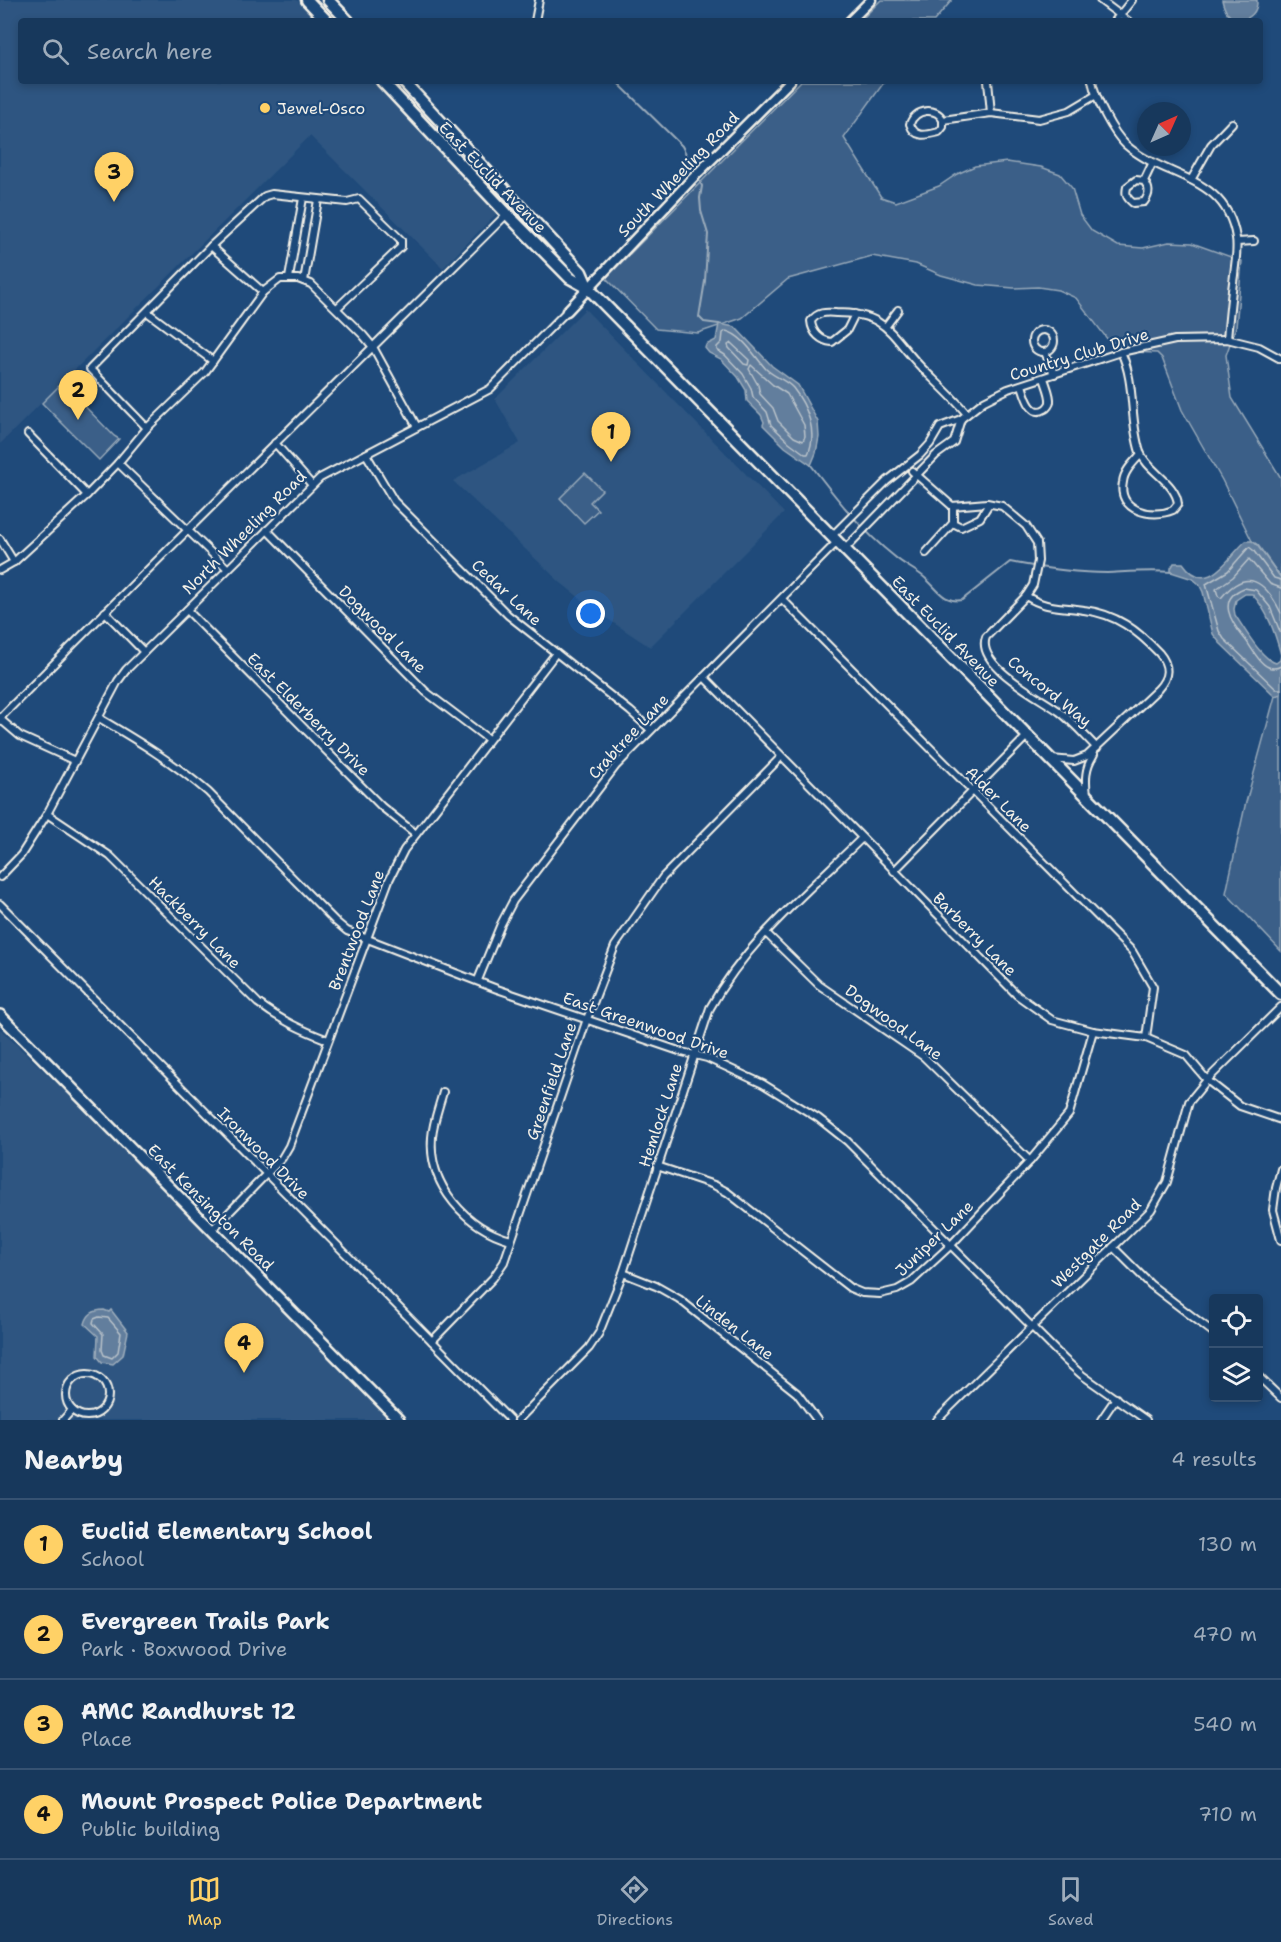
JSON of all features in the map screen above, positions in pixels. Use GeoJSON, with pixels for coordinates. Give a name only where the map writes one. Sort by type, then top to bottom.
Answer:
{"type":"FeatureCollection","features":[{"type":"Feature","properties":{"kind":"main road"},"geometry":{"type":"LineString","coordinates":[[307,0],[324,18]]}},
{"type":"Feature","properties":{"kind":"main road"},"geometry":{"type":"LineString","coordinates":[[328,0],[345,18]]}},
{"type":"Feature","properties":{"kind":"main road","name":"East Euclid Avenue"},"geometry":{"type":"LineString","coordinates":[[385,84],[570,278],[588,288],[1281,994]]}},
{"type":"Feature","properties":{"kind":"main road","name":"East Euclid Avenue"},"geometry":{"type":"LineString","coordinates":[[406,84],[581,272],[588,288]]}},
{"type":"Feature","properties":{"kind":"main road","name":"East Kensington Road"},"geometry":{"type":"LineString","coordinates":[[0,1015],[399,1420]]}},
{"type":"Feature","properties":{"kind":"street"},"geometry":{"type":"LineString","coordinates":[[535,18],[538,0]]}},
{"type":"Feature","properties":{"kind":"street"},"geometry":{"type":"LineString","coordinates":[[853,18],[871,0]]}},
{"type":"Feature","properties":{"kind":"street"},"geometry":{"type":"LineString","coordinates":[[1100,0],[1117,18],[1132,0]]}},
{"type":"Feature","properties":{"kind":"street","name":"South Wheeling Road"},"geometry":{"type":"LineString","coordinates":[[588,288],[787,84]]}},
{"type":"Feature","properties":{"kind":"street"},"geometry":{"type":"LineString","coordinates":[[988,84],[991,113]]}},
{"type":"Feature","properties":{"kind":"street"},"geometry":{"type":"LineString","coordinates":[[1093,84],[1096,95],[1119,138],[1153,162],[1209,189],[1224,205],[1234,226],[1237,242],[1227,339]]}},
{"type":"Feature","properties":{"kind":"street"},"geometry":{"type":"LineString","coordinates":[[944,120],[991,113],[1039,119],[1069,111],[1096,95]]}},
{"type":"Feature","properties":{"kind":"street"},"geometry":{"type":"LineString","coordinates":[[933,111],[944,120],[939,132],[921,136],[914,132],[910,124],[912,118],[919,113],[933,111]]}},
{"type":"Feature","properties":{"kind":"street"},"geometry":{"type":"LineString","coordinates":[[1191,180],[1211,145],[1232,123]]}},
{"type":"Feature","properties":{"kind":"street"},"geometry":{"type":"LineString","coordinates":[[1143,181],[1153,162]]}},
{"type":"Feature","properties":{"kind":"street"},"geometry":{"type":"LineString","coordinates":[[147,428],[90,369],[265,196],[272,194],[347,202],[359,199],[401,240],[401,247],[337,308]]}},
{"type":"Feature","properties":{"kind":"street"},"geometry":{"type":"LineString","coordinates":[[289,278],[303,198]]}},
{"type":"Feature","properties":{"kind":"street"},"geometry":{"type":"LineString","coordinates":[[304,281],[318,200]]}},
{"type":"Feature","properties":{"kind":"street"},"geometry":{"type":"LineString","coordinates":[[75,761],[20,736],[0,718],[187,529],[507,214]]}},
{"type":"Feature","properties":{"kind":"street"},"geometry":{"type":"LineString","coordinates":[[1237,242],[1254,241]]}},
{"type":"Feature","properties":{"kind":"street"},"geometry":{"type":"LineString","coordinates":[[212,246],[263,292]]}},
{"type":"Feature","properties":{"kind":"street"},"geometry":{"type":"LineString","coordinates":[[0,570],[14,562],[87,495],[118,463],[147,428],[205,372],[263,292],[280,279],[304,281],[319,290],[373,347],[417,428]]}},
{"type":"Feature","properties":{"kind":"street","name":"North Wheeling Road"},"geometry":{"type":"LineString","coordinates":[[0,878],[21,855],[47,814],[126,670],[227,568],[312,485],[331,471],[490,389],[588,288]]}},
{"type":"Feature","properties":{"kind":"street"},"geometry":{"type":"LineString","coordinates":[[886,326],[898,310]]}},
{"type":"Feature","properties":{"kind":"street"},"geometry":{"type":"LineString","coordinates":[[147,312],[213,361]]}},
{"type":"Feature","properties":{"kind":"street"},"geometry":{"type":"LineString","coordinates":[[855,314],[847,330],[832,342],[822,339],[812,328],[811,321],[821,313],[855,314],[886,326],[919,365],[967,414]]}},
{"type":"Feature","properties":{"kind":"street","name":"Country Club Drive"},"geometry":{"type":"LineString","coordinates":[[838,542],[849,520],[887,481],[920,455],[940,427],[961,419],[996,394],[1121,352],[1175,340],[1227,339],[1259,347],[1281,359]]}},
{"type":"Feature","properties":{"kind":"street"},"geometry":{"type":"LineString","coordinates":[[1046,352],[1054,374]]}},
{"type":"Feature","properties":{"kind":"street"},"geometry":{"type":"LineString","coordinates":[[1121,352],[1130,378],[1141,454],[1174,493],[1178,504],[1173,510],[1165,513],[1143,512],[1136,511],[1127,504],[1122,490],[1125,474],[1141,454]]}},
{"type":"Feature","properties":{"kind":"street"},"geometry":{"type":"LineString","coordinates":[[1022,385],[1029,405],[1041,411],[1048,407],[1050,399],[1044,378]]}},
{"type":"Feature","properties":{"kind":"street","name":"Country Club Drive"},"geometry":{"type":"LineString","coordinates":[[838,542],[862,531],[914,473],[954,442],[961,419]]}},
{"type":"Feature","properties":{"kind":"street"},"geometry":{"type":"LineString","coordinates":[[28,434],[87,495]]}},
{"type":"Feature","properties":{"kind":"street"},"geometry":{"type":"LineString","coordinates":[[274,443],[312,485]]}},
{"type":"Feature","properties":{"kind":"street","name":"Cedar Lane"},"geometry":{"type":"LineString","coordinates":[[366,454],[386,488],[405,512],[508,615],[650,729]]}},
{"type":"Feature","properties":{"kind":"street"},"geometry":{"type":"LineString","coordinates":[[118,463],[227,568]]}},
{"type":"Feature","properties":{"kind":"street"},"geometry":{"type":"LineString","coordinates":[[914,473],[954,507],[989,504]]}},
{"type":"Feature","properties":{"kind":"street"},"geometry":{"type":"LineString","coordinates":[[953,523],[961,527],[969,525],[980,518],[989,504]]}},
{"type":"Feature","properties":{"kind":"street","name":"Concord Way"},"geometry":{"type":"LineString","coordinates":[[989,504],[1002,506],[1026,526],[1037,543],[1038,561],[1033,585],[1026,596],[986,637],[985,651],[992,662],[1013,680],[1058,710],[1097,748]]}},
{"type":"Feature","properties":{"kind":"street"},"geometry":{"type":"LineString","coordinates":[[926,553],[953,523],[954,507]]}},
{"type":"Feature","properties":{"kind":"street","name":"Dogwood Lane"},"geometry":{"type":"LineString","coordinates":[[267,530],[426,692],[488,739]]}},
{"type":"Feature","properties":{"kind":"street"},"geometry":{"type":"LineString","coordinates":[[0,539],[14,562]]}},
{"type":"Feature","properties":{"kind":"street","name":"Crabtree Lane"},"geometry":{"type":"LineString","coordinates":[[478,980],[501,924],[521,890],[609,774],[650,729],[838,542]]}},
{"type":"Feature","properties":{"kind":"street"},"geometry":{"type":"LineString","coordinates":[[1026,596],[1038,604],[1085,610],[1123,621],[1145,639],[1166,663],[1168,674],[1163,684],[1088,756],[1074,761],[1049,759]]}},
{"type":"Feature","properties":{"kind":"street","name":"Alder Lane"},"geometry":{"type":"LineString","coordinates":[[782,599],[1132,951],[1153,987],[1146,1038]]}},
{"type":"Feature","properties":{"kind":"street","name":"East Elderberry Drive"},"geometry":{"type":"LineString","coordinates":[[186,610],[375,800],[416,834]]}},
{"type":"Feature","properties":{"kind":"street"},"geometry":{"type":"LineString","coordinates":[[105,612],[144,652]]}},
{"type":"Feature","properties":{"kind":"street","name":"Brentwood Lane"},"geometry":{"type":"LineString","coordinates":[[212,1230],[282,1158],[289,1146],[396,864],[488,739],[556,653]]}},
{"type":"Feature","properties":{"kind":"street","name":"Barberry Lane"},"geometry":{"type":"LineString","coordinates":[[704,677],[1017,995],[1052,1020],[1093,1030],[1146,1038],[1186,1055],[1208,1080],[1240,1106],[1281,1120]]}},
{"type":"Feature","properties":{"kind":"street","name":"East Greenwood Drive"},"geometry":{"type":"LineString","coordinates":[[99,718],[153,749],[208,792],[347,931],[497,989],[719,1063],[754,1079],[818,1118],[847,1142],[1082,1375],[1146,1420]]}},
{"type":"Feature","properties":{"kind":"street"},"geometry":{"type":"LineString","coordinates":[[894,871],[974,793],[1027,736]]}},
{"type":"Feature","properties":{"kind":"street"},"geometry":{"type":"LineString","coordinates":[[1087,797],[1085,773],[1087,764],[1097,748]]}},
{"type":"Feature","properties":{"kind":"street","name":"Greenfield Lane"},"geometry":{"type":"LineString","coordinates":[[432,1341],[493,1278],[504,1262],[587,1018],[615,946],[649,894],[675,863],[781,757]]}},
{"type":"Feature","properties":{"kind":"street","name":"Hackberry Lane"},"geometry":{"type":"LineString","coordinates":[[47,814],[110,856],[258,1003],[292,1026],[328,1040]]}},
{"type":"Feature","properties":{"kind":"street","name":"Hemlock Lane"},"geometry":{"type":"LineString","coordinates":[[518,1420],[595,1341],[606,1318],[623,1273],[710,1008],[723,985],[739,962],[766,933],[861,838]]}},
{"type":"Feature","properties":{"kind":"street","name":"Ironwood Drive"},"geometry":{"type":"LineString","coordinates":[[0,904],[510,1420]]}},
{"type":"Feature","properties":{"kind":"street","name":"Dogwood Lane"},"geometry":{"type":"LineString","coordinates":[[766,933],[819,985],[924,1057],[1030,1161]]}},
{"type":"Feature","properties":{"kind":"street","name":"Westgate Road"},"geometry":{"type":"LineString","coordinates":[[937,1420],[1151,1210],[1167,1182],[1189,1102],[1281,1007]]}},
{"type":"Feature","properties":{"kind":"street","name":"Juniper Lane"},"geometry":{"type":"LineString","coordinates":[[657,1166],[714,1185],[727,1192],[840,1282],[862,1293],[891,1293],[904,1287],[951,1245],[1030,1161],[1069,1114],[1093,1030]]}},
{"type":"Feature","properties":{"kind":"street"},"geometry":{"type":"LineString","coordinates":[[442,1092],[432,1138],[434,1162],[443,1186],[458,1209],[468,1219],[488,1232],[511,1240]]}},
{"type":"Feature","properties":{"kind":"street"},"geometry":{"type":"LineString","coordinates":[[1281,1169],[1273,1210],[1281,1240]]}},
{"type":"Feature","properties":{"kind":"street"},"geometry":{"type":"LineString","coordinates":[[1113,1247],[1150,1285],[1209,1329]]}},
{"type":"Feature","properties":{"kind":"street","name":"Linden Lane"},"geometry":{"type":"LineString","coordinates":[[623,1273],[656,1286],[679,1299],[797,1394],[817,1420]]}},
{"type":"Feature","properties":{"kind":"street"},"geometry":{"type":"LineString","coordinates":[[89,1374],[100,1379],[108,1393],[108,1399],[102,1411],[83,1416],[72,1410],[68,1405],[66,1392],[72,1380],[89,1374]]}},
{"type":"Feature","properties":{"kind":"street"},"geometry":{"type":"LineString","coordinates":[[1263,1381],[1281,1398]]}},
{"type":"Feature","properties":{"kind":"street"},"geometry":{"type":"LineString","coordinates":[[1101,1420],[1116,1398]]}},
{"type":"Feature","properties":{"kind":"street"},"geometry":{"type":"LineString","coordinates":[[63,1420],[72,1410]]}},
{"type":"Feature","properties":{"kind":"shaded area"},"geometry":{"type":"Polygon","coordinates":[[[0,0],[297,0],[314,18],[18,18],[18,84],[379,84],[498,212],[443,268],[310,136],[0,444],[0,0]]]}},
{"type":"Feature","properties":{"kind":"shaded area"},"geometry":{"type":"Polygon","coordinates":[[[881,0],[952,0],[937,18],[863,18],[881,0]]]}},
{"type":"Feature","properties":{"kind":"shaded area"},"geometry":{"type":"Polygon","coordinates":[[[798,84],[883,84],[844,138],[881,197],[896,202],[939,186],[975,166],[1007,162],[1041,167],[1060,174],[1072,188],[1080,215],[1092,231],[1118,246],[1143,248],[1169,242],[1192,243],[1242,261],[1236,327],[1226,355],[1232,398],[1281,478],[1281,578],[1258,545],[1252,541],[1222,480],[1182,410],[1162,358],[1157,353],[1133,352],[1108,340],[1076,298],[1058,290],[978,285],[941,275],[916,264],[872,256],[788,279],[742,318],[698,333],[656,329],[606,278],[798,84]]]}},
{"type":"Feature","properties":{"kind":"shaded area"},"geometry":{"type":"Polygon","coordinates":[[[585,309],[784,513],[650,647],[600,614],[561,583],[453,481],[520,443],[495,399],[585,309]]]}},
{"type":"Feature","properties":{"kind":"shaded area"},"geometry":{"type":"Polygon","coordinates":[[[62,383],[119,439],[99,460],[42,403],[62,383]]]}},
{"type":"Feature","properties":{"kind":"shaded area"},"geometry":{"type":"Polygon","coordinates":[[[585,473],[602,490],[590,502],[598,510],[584,523],[560,498],[585,473]]]}},
{"type":"Feature","properties":{"kind":"shaded area"},"geometry":{"type":"Polygon","coordinates":[[[1281,694],[1281,951],[1226,893],[1245,806],[1275,696],[1281,694]]]}},
{"type":"Feature","properties":{"kind":"shaded area"},"geometry":{"type":"Polygon","coordinates":[[[0,1029],[124,1148],[394,1420],[0,1420],[0,1029]]]}},
{"type":"Feature","properties":{"kind":"water"},"geometry":{"type":"Polygon","coordinates":[[[1222,0],[1257,0],[1256,8],[1247,18],[1232,18],[1222,0]]]}},
{"type":"Feature","properties":{"kind":"water"},"geometry":{"type":"Polygon","coordinates":[[[719,324],[735,327],[772,366],[798,385],[818,422],[819,437],[811,465],[785,447],[763,425],[761,415],[747,401],[746,390],[738,377],[721,359],[709,353],[705,348],[706,345],[716,340],[719,324]]]}},
{"type":"Feature","properties":{"kind":"water"},"geometry":{"type":"Polygon","coordinates":[[[1246,541],[1252,541],[1281,578],[1281,655],[1281,694],[1275,696],[1213,634],[1199,584],[1193,579],[1171,572],[1174,563],[1183,563],[1192,573],[1201,577],[1210,575],[1226,563],[1246,541]],[[1245,594],[1236,600],[1235,615],[1265,656],[1276,663],[1280,660],[1279,647],[1267,615],[1252,594],[1245,594]]]}},
{"type":"Feature","properties":{"kind":"water"},"geometry":{"type":"Polygon","coordinates":[[[104,1310],[109,1312],[111,1310],[128,1332],[123,1355],[113,1364],[102,1362],[97,1356],[98,1336],[85,1324],[91,1314],[104,1310]]]}},
{"type":"Feature","properties":{"kind":"waterway"},"geometry":{"type":"LineString","coordinates":[[619,84],[682,146],[702,186],[701,211],[708,234],[705,281],[699,317],[704,322],[719,324]]}},
{"type":"Feature","properties":{"kind":"waterway"},"geometry":{"type":"LineString","coordinates":[[811,465],[871,536],[950,599],[962,600],[1010,562],[1082,572],[1172,572]]}},
{"type":"Feature","properties":{"kind":"place","name":"Jewel-Osco"},"geometry":{"type":"Point","coordinates":[265,108]}},
{"type":"Feature","properties":{"kind":"place","name":"AMC Randhurst 12"},"geometry":{"type":"Point","coordinates":[114,202]}},
{"type":"Feature","properties":{"kind":"place","name":"Evergreen Trails Park"},"geometry":{"type":"Point","coordinates":[78,420]}},
{"type":"Feature","properties":{"kind":"place","name":"Euclid Elementary School"},"geometry":{"type":"Point","coordinates":[611,462]}},
{"type":"Feature","properties":{"kind":"place","name":"Mount Prospect Police Department"},"geometry":{"type":"Point","coordinates":[244,1373]}}]}
